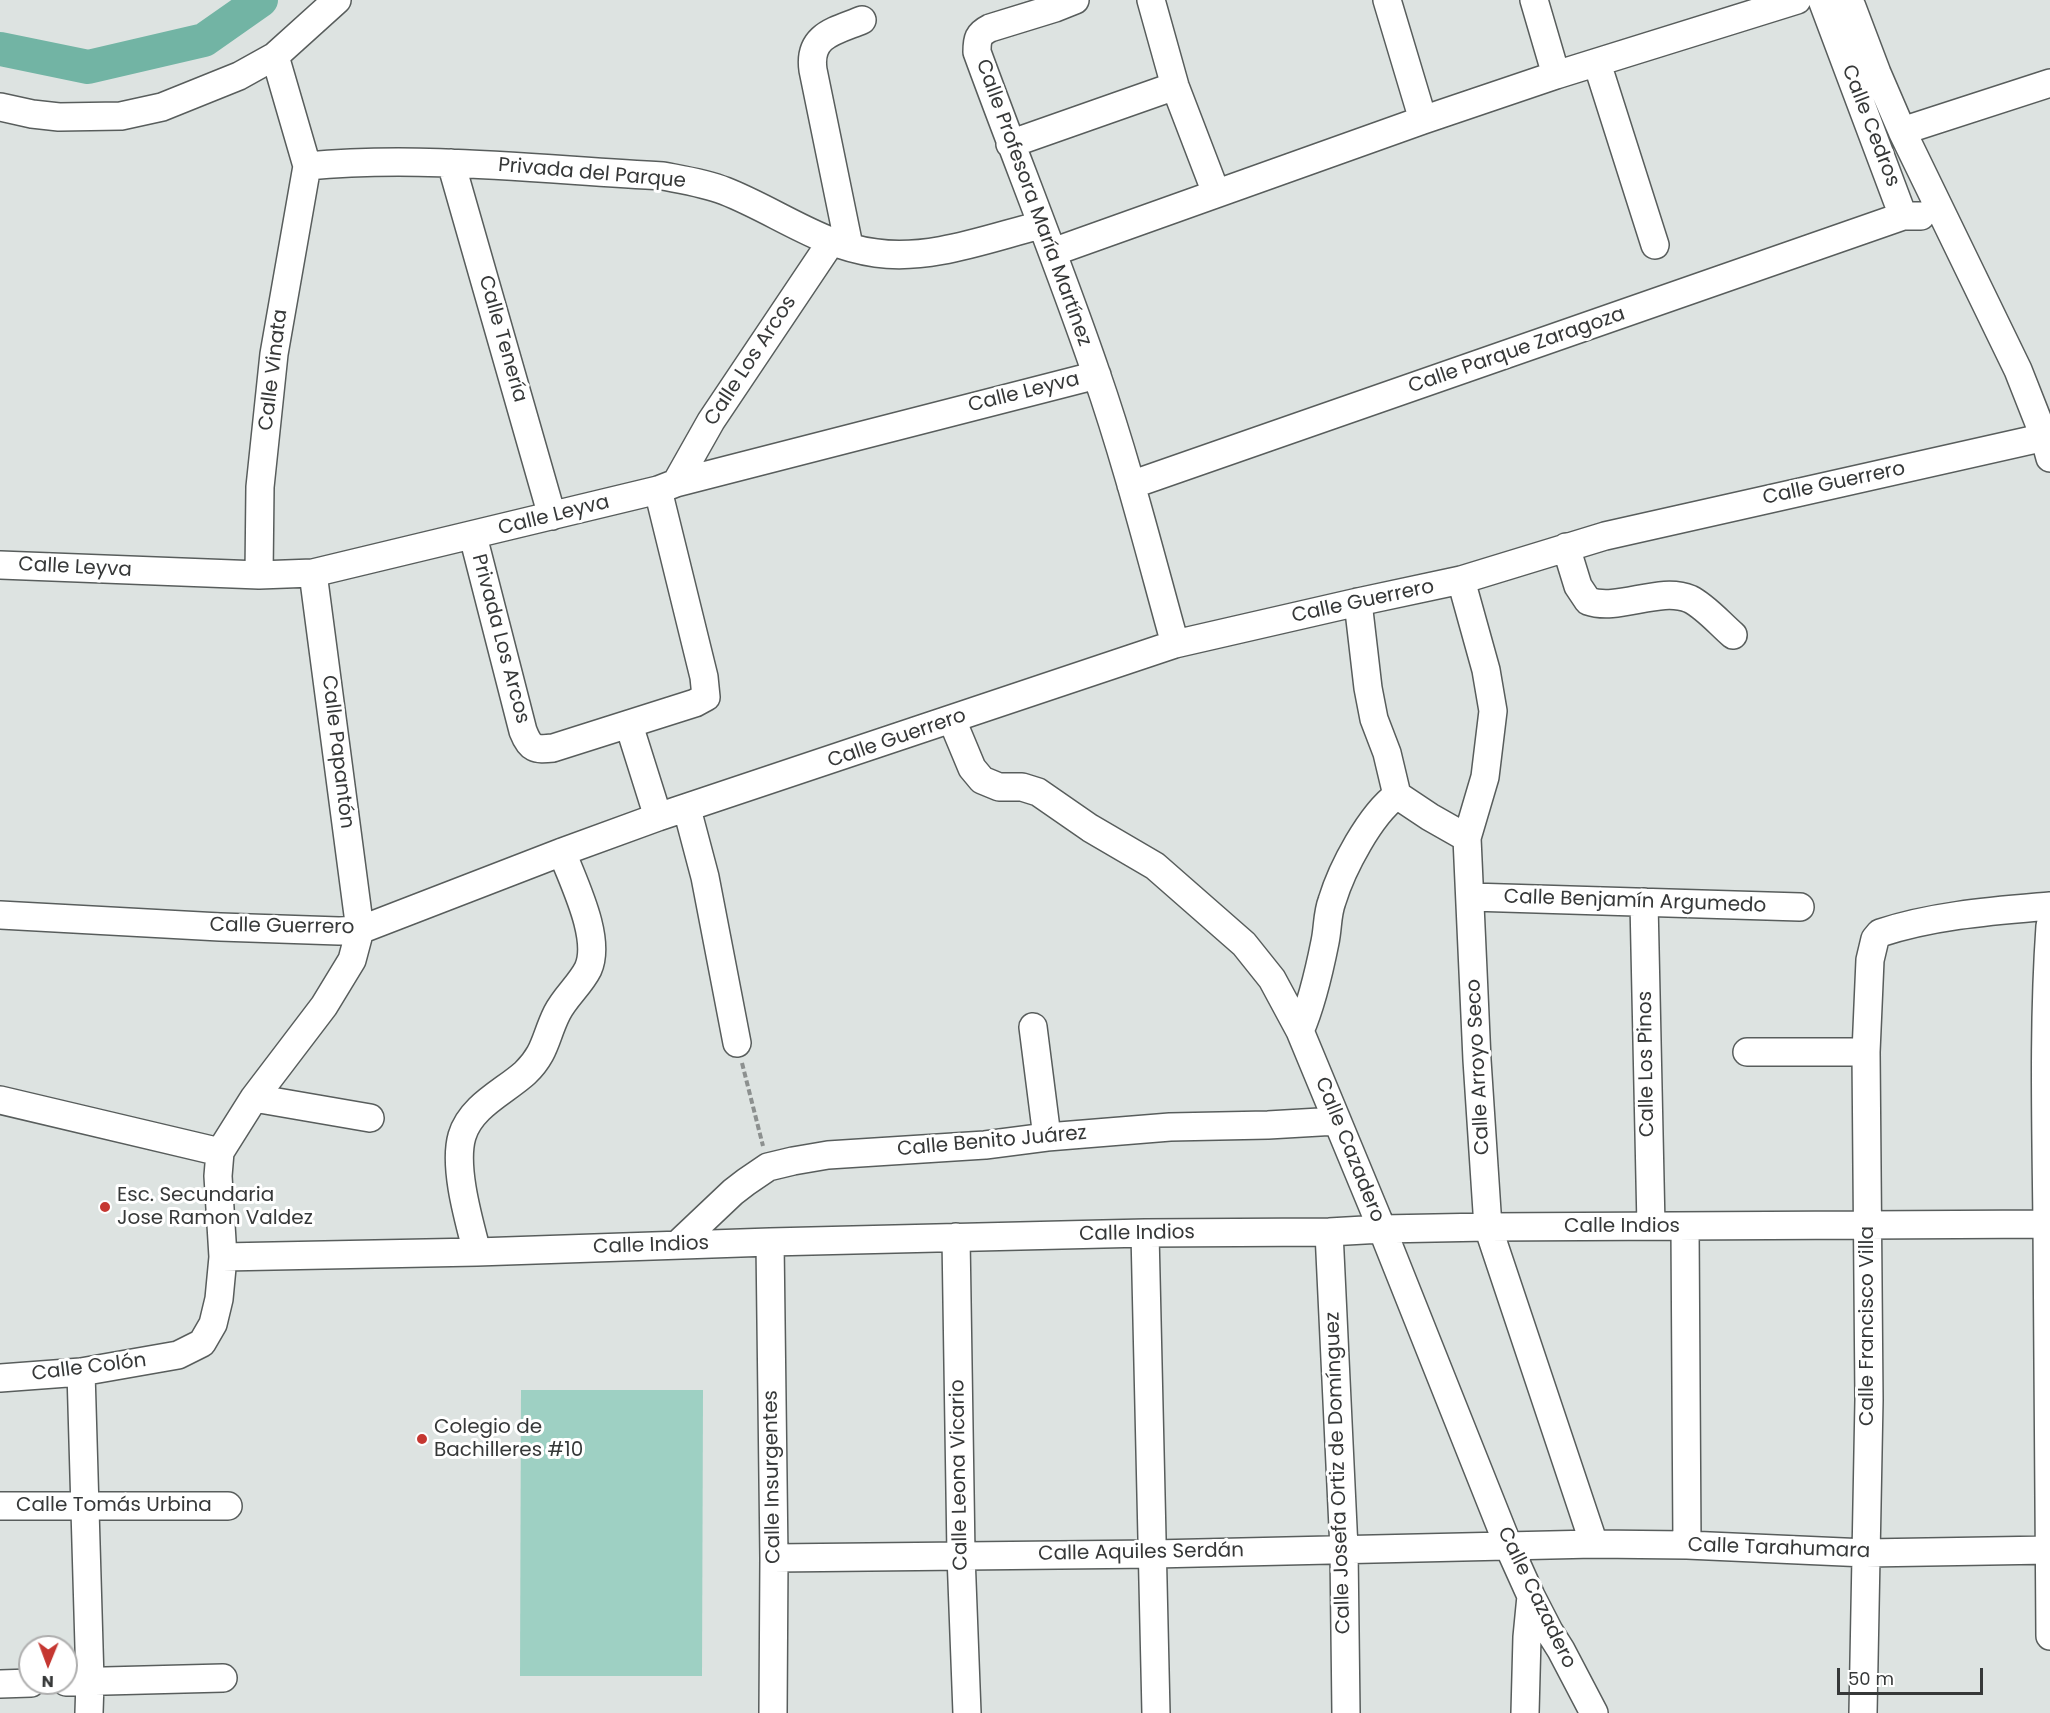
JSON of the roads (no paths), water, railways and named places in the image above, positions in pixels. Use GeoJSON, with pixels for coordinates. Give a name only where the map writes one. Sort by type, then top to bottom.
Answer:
{"type":"FeatureCollection","features":[{"type":"Feature","properties":{"kind":"street"},"geometry":{"type":"LineString","coordinates":[[0,107],[59,117],[121,117],[162,106],[213,87],[275,56],[337,0]]}},
{"type":"Feature","properties":{"kind":"street","name":"Calle Profesora María Martínez"},"geometry":{"type":"LineString","coordinates":[[1076,0],[999,24],[981,33],[978,37],[977,52],[1097,375],[1131,485],[1175,644]]}},
{"type":"Feature","properties":{"kind":"street"},"geometry":{"type":"LineString","coordinates":[[1151,0],[1175,86],[1216,193]]}},
{"type":"Feature","properties":{"kind":"street"},"geometry":{"type":"LineString","coordinates":[[1387,0],[1422,120]]}},
{"type":"Feature","properties":{"kind":"street"},"geometry":{"type":"LineString","coordinates":[[1534,0],[1556,75]]}},
{"type":"Feature","properties":{"kind":"street"},"geometry":{"type":"LineString","coordinates":[[1053,252],[1422,120],[1556,75],[1797,0]]}},
{"type":"Feature","properties":{"kind":"street","name":"Calle Cedros"},"geometry":{"type":"LineString","coordinates":[[1822,0],[1903,216]]}},
{"type":"Feature","properties":{"kind":"street","name":"Calle Cedros"},"geometry":{"type":"LineString","coordinates":[[1846,0],[1852,7],[1902,131],[2018,370],[2048,444]]}},
{"type":"Feature","properties":{"kind":"street"},"geometry":{"type":"LineString","coordinates":[[840,244],[812,56],[817,42],[827,34],[862,20]]}},
{"type":"Feature","properties":{"kind":"street"},"geometry":{"type":"LineString","coordinates":[[275,56],[307,166]]}},
{"type":"Feature","properties":{"kind":"street"},"geometry":{"type":"LineString","coordinates":[[1597,63],[1655,244]]}},
{"type":"Feature","properties":{"kind":"street"},"geometry":{"type":"LineString","coordinates":[[1902,131],[2050,83]]}},
{"type":"Feature","properties":{"kind":"street"},"geometry":{"type":"LineString","coordinates":[[1010,144],[1175,86]]}},
{"type":"Feature","properties":{"kind":"street","name":"Privada del Parque"},"geometry":{"type":"LineString","coordinates":[[307,166],[345,162],[451,163],[663,176],[725,191],[840,244],[875,253],[913,254],[949,249],[1041,225]]}},
{"type":"Feature","properties":{"kind":"street","name":"Calle Tenería"},"geometry":{"type":"LineString","coordinates":[[451,163],[552,516]]}},
{"type":"Feature","properties":{"kind":"street","name":"Calle Vinata"},"geometry":{"type":"LineString","coordinates":[[259,575],[260,487],[274,354],[307,166]]}},
{"type":"Feature","properties":{"kind":"street"},"geometry":{"type":"LineString","coordinates":[[1903,216],[1943,217]]}},
{"type":"Feature","properties":{"kind":"street","name":"Calle Parque Zaragoza"},"geometry":{"type":"LineString","coordinates":[[1131,485],[1903,216]]}},
{"type":"Feature","properties":{"kind":"street","name":"Calle Los Arcos"},"geometry":{"type":"LineString","coordinates":[[667,487],[711,421],[840,244]]}},
{"type":"Feature","properties":{"kind":"street","name":"Calle Leyva"},"geometry":{"type":"LineString","coordinates":[[0,565],[259,575],[313,573],[473,536],[1097,375]]}},
{"type":"Feature","properties":{"kind":"street","name":"Calle Guerrero"},"geometry":{"type":"LineString","coordinates":[[0,915],[339,932],[360,930],[658,817],[1175,644],[1461,580],[1605,536],[2048,444]]}},
{"type":"Feature","properties":{"kind":"street","name":"Privada Los Arcos"},"geometry":{"type":"LineString","coordinates":[[473,536],[526,739],[536,749],[553,747],[629,725],[705,698],[704,677],[667,487]]}},
{"type":"Feature","properties":{"kind":"street"},"geometry":{"type":"LineString","coordinates":[[1566,548],[1578,586],[1588,601],[1602,604],[1666,597],[1683,598],[1702,608],[1733,635]]}},
{"type":"Feature","properties":{"kind":"street","name":"Calle Papantón"},"geometry":{"type":"LineString","coordinates":[[313,573],[360,930]]}},
{"type":"Feature","properties":{"kind":"street","name":"Calle Arroyo Seco"},"geometry":{"type":"LineString","coordinates":[[1461,580],[1486,670],[1493,711],[1485,777],[1467,838],[1477,1060],[1488,1227],[1594,1544]]}},
{"type":"Feature","properties":{"kind":"street"},"geometry":{"type":"LineString","coordinates":[[1358,602],[1374,719],[1387,753],[1397,795],[1411,806],[1467,838]]}},
{"type":"Feature","properties":{"kind":"street","name":"Calle Cazadero"},"geometry":{"type":"LineString","coordinates":[[952,720],[972,768],[982,780],[999,787],[1022,787],[1047,797],[1090,828],[1155,866],[1244,944],[1272,979],[1300,1032],[1337,1120],[1508,1545],[1531,1596],[1594,1713]]}},
{"type":"Feature","properties":{"kind":"street"},"geometry":{"type":"LineString","coordinates":[[629,725],[658,817]]}},
{"type":"Feature","properties":{"kind":"street"},"geometry":{"type":"LineString","coordinates":[[1300,1032],[1312,996],[1335,891],[1357,846],[1374,818],[1386,803],[1397,795]]}},
{"type":"Feature","properties":{"kind":"street"},"geometry":{"type":"LineString","coordinates":[[687,809],[705,877],[737,1043]]}},
{"type":"Feature","properties":{"kind":"street"},"geometry":{"type":"LineString","coordinates":[[477,1252],[464,1194],[459,1152],[462,1134],[476,1113],[527,1072],[536,1061],[548,1041],[557,1012],[584,976],[590,964],[591,940],[562,852]]}},
{"type":"Feature","properties":{"kind":"street","name":"Calle Benjamín Argumedo"},"geometry":{"type":"LineString","coordinates":[[1471,897],[1800,907]]}},
{"type":"Feature","properties":{"kind":"street","name":"Calle Los Pinos"},"geometry":{"type":"LineString","coordinates":[[1644,902],[1651,1226]]}},
{"type":"Feature","properties":{"kind":"street","name":"Calle Francisco Villa"},"geometry":{"type":"LineString","coordinates":[[1863,1713],[1869,1400],[1866,1052],[1870,960],[1875,939],[1880,933],[1930,920],[2050,906]]}},
{"type":"Feature","properties":{"kind":"street"},"geometry":{"type":"LineString","coordinates":[[2050,926],[2047,964],[2045,1143],[2048,1224],[2046,1461],[2050,1636]]}},
{"type":"Feature","properties":{"kind":"street"},"geometry":{"type":"LineString","coordinates":[[223,1257],[218,1176],[220,1152],[254,1098],[324,1006],[352,960],[360,930]]}},
{"type":"Feature","properties":{"kind":"street"},"geometry":{"type":"LineString","coordinates":[[1033,1028],[1047,1137]]}},
{"type":"Feature","properties":{"kind":"street"},"geometry":{"type":"LineString","coordinates":[[1746,1052],[1866,1052]]}},
{"type":"Feature","properties":{"kind":"street"},"geometry":{"type":"LineString","coordinates":[[254,1098],[370,1118]]}},
{"type":"Feature","properties":{"kind":"street"},"geometry":{"type":"LineString","coordinates":[[0,1100],[220,1152]]}},
{"type":"Feature","properties":{"kind":"street","name":"Calle Benito Juárez"},"geometry":{"type":"LineString","coordinates":[[677,1245],[733,1192],[768,1167],[828,1155],[985,1145],[1047,1137],[1170,1127],[1268,1125],[1337,1120]]}},
{"type":"Feature","properties":{"kind":"street","name":"Calle Indios"},"geometry":{"type":"LineString","coordinates":[[223,1257],[1145,1233],[1329,1232],[1488,1227],[2048,1224]]}},
{"type":"Feature","properties":{"kind":"street"},"geometry":{"type":"LineString","coordinates":[[1685,1227],[1687,1545]]}},
{"type":"Feature","properties":{"kind":"street","name":"Calle Josefa Ortiz de Domínguez"},"geometry":{"type":"LineString","coordinates":[[1329,1232],[1344,1549],[1346,1713]]}},
{"type":"Feature","properties":{"kind":"street"},"geometry":{"type":"LineString","coordinates":[[1145,1233],[1156,1713]]}},
{"type":"Feature","properties":{"kind":"street","name":"Calle Leona Vicario"},"geometry":{"type":"LineString","coordinates":[[956,1237],[966,1713]]}},
{"type":"Feature","properties":{"kind":"street","name":"Calle Insurgentes"},"geometry":{"type":"LineString","coordinates":[[770,1242],[774,1558],[773,1713]]}},
{"type":"Feature","properties":{"kind":"street","name":"Calle Colón"},"geometry":{"type":"LineString","coordinates":[[0,1378],[81,1372],[178,1355],[202,1343],[213,1324],[219,1299],[223,1257]]}},
{"type":"Feature","properties":{"kind":"street"},"geometry":{"type":"LineString","coordinates":[[81,1372],[84,1505],[78,1681],[89,1713]]}},
{"type":"Feature","properties":{"kind":"street","name":"Calle Tomás Urbina"},"geometry":{"type":"LineString","coordinates":[[0,1506],[228,1506]]}},
{"type":"Feature","properties":{"kind":"street","name":"Calle Tarahumara"},"geometry":{"type":"LineString","coordinates":[[1508,1545],[1687,1545],[1866,1553],[2049,1550]]}},
{"type":"Feature","properties":{"kind":"street","name":"Calle Aquiles Serdán"},"geometry":{"type":"LineString","coordinates":[[774,1558],[1154,1554],[1508,1545]]}},
{"type":"Feature","properties":{"kind":"street"},"geometry":{"type":"LineString","coordinates":[[1525,1713],[1527,1637],[1531,1596]]}},
{"type":"Feature","properties":{"kind":"street"},"geometry":{"type":"LineString","coordinates":[[78,1681],[223,1678]]}},
{"type":"Feature","properties":{"kind":"street"},"geometry":{"type":"LineString","coordinates":[[0,1684],[18,1683]]}},
{"type":"Feature","properties":{"kind":"waterway"},"geometry":{"type":"LineString","coordinates":[[0,49],[88,67],[204,40],[261,0]]}},
{"type":"Feature","properties":{"kind":"place","name":"Esc. Secundaria Jose Ramon Valdez"},"geometry":{"type":"Point","coordinates":[105,1207]}},
{"type":"Feature","properties":{"kind":"place","name":"Colegio de Bachilleres #10"},"geometry":{"type":"Point","coordinates":[422,1439]}}]}
